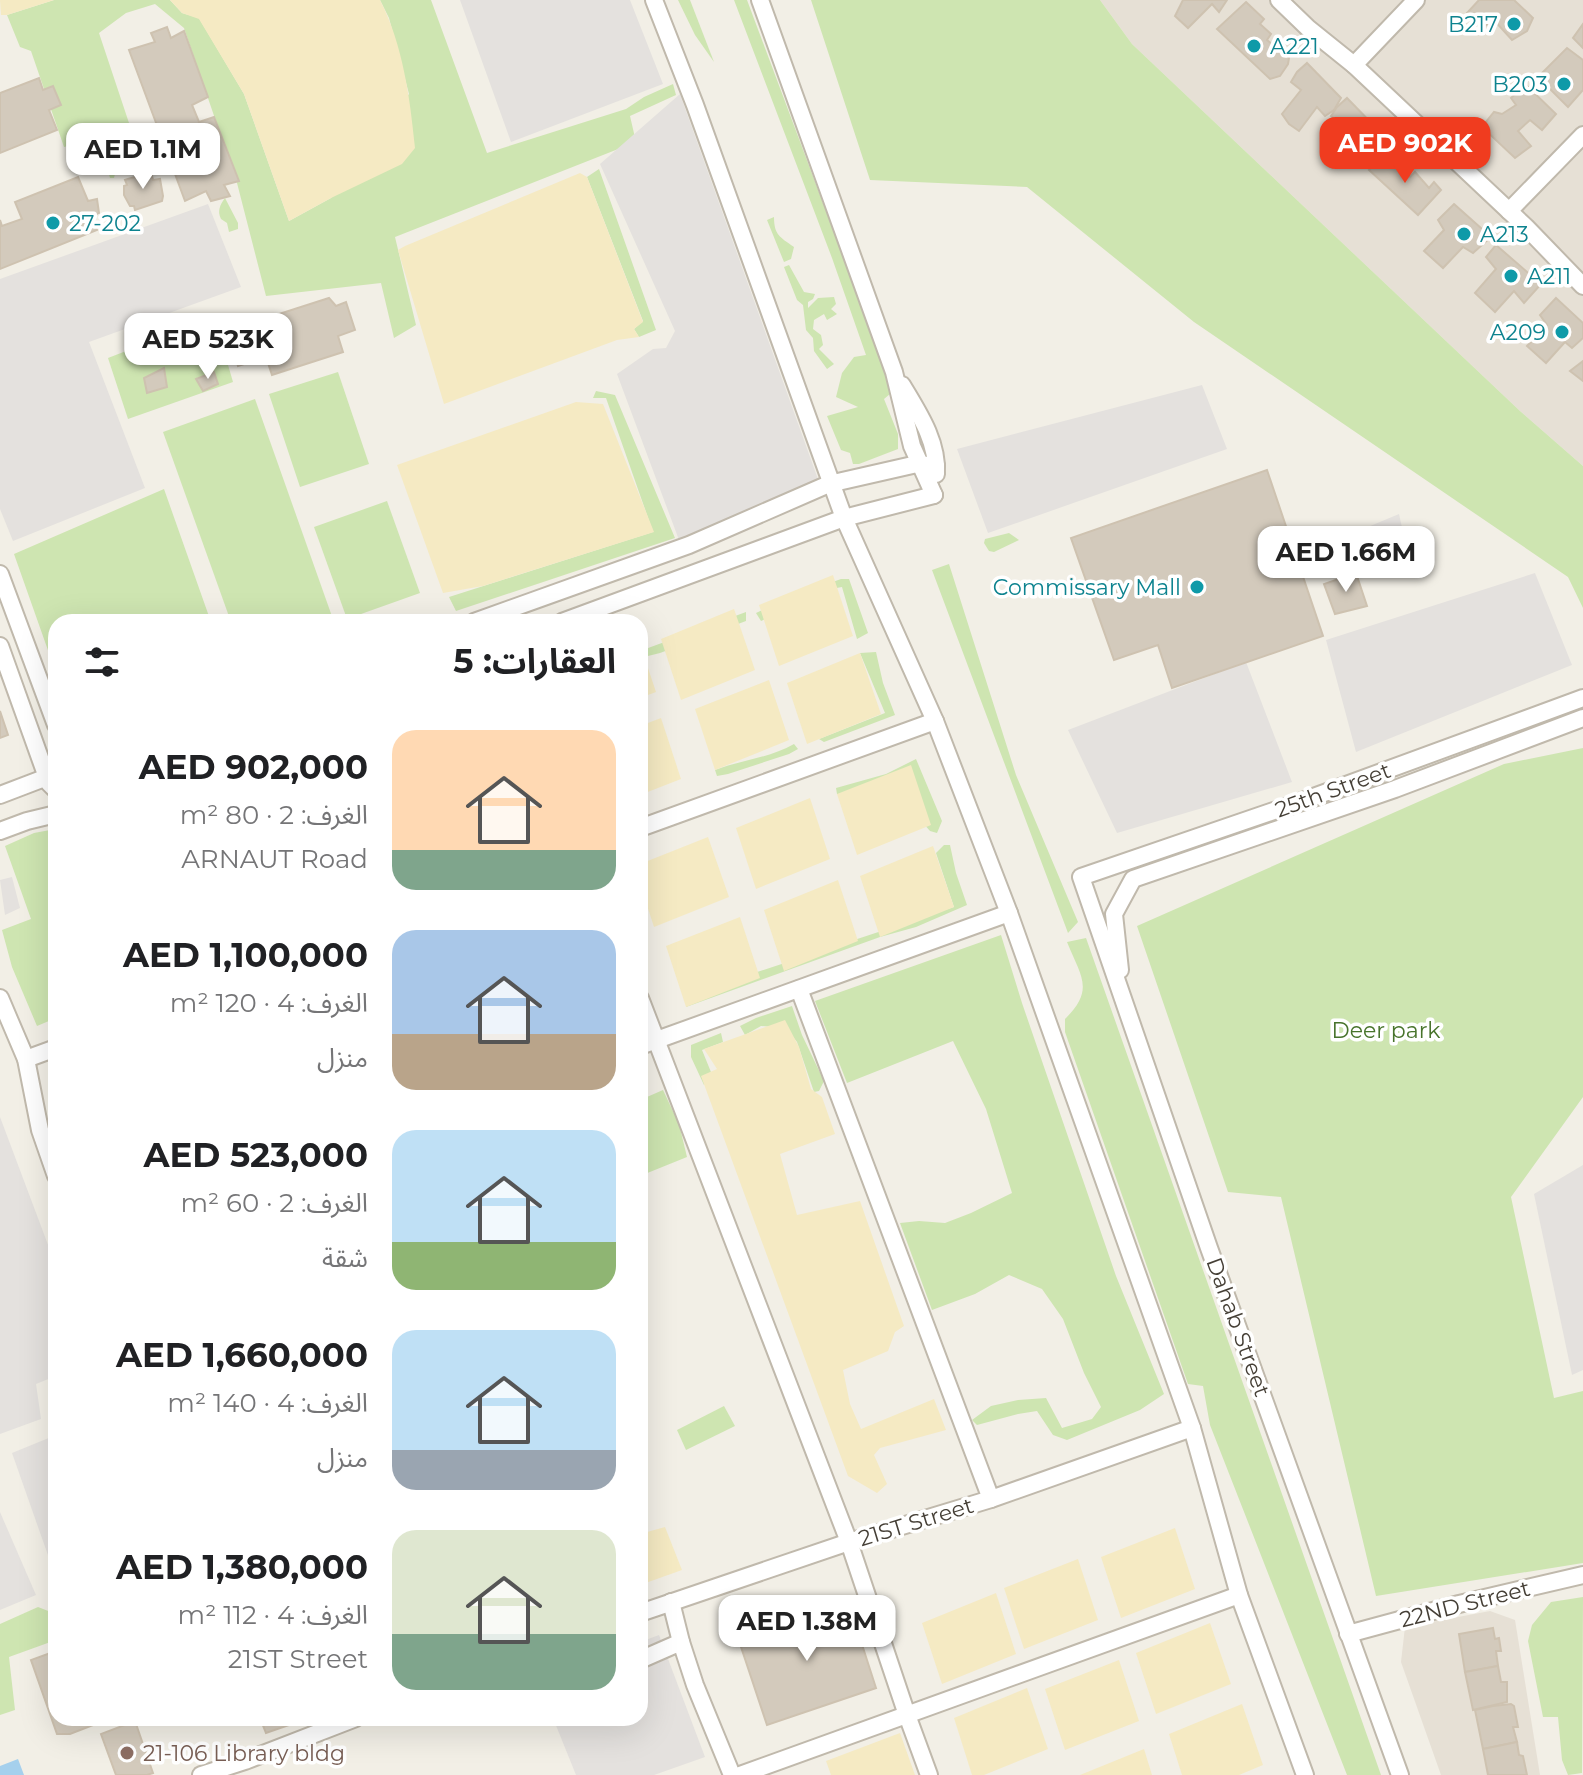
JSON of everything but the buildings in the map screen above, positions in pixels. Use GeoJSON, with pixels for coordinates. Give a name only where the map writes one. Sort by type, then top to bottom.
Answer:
{"type":"FeatureCollection","features":[{"type":"Feature","properties":{"kind":"street"},"geometry":{"type":"LineString","coordinates":[[654,0],[844,518],[935,721],[1009,913],[1192,1428],[1239,1595],[1305,1775]]}},
{"type":"Feature","properties":{"kind":"street"},"geometry":{"type":"LineString","coordinates":[[760,0],[894,372],[912,446],[934,495]]}},
{"type":"Feature","properties":{"kind":"street"},"geometry":{"type":"LineString","coordinates":[[1279,0],[1354,65],[1509,211],[1583,286]]}},
{"type":"Feature","properties":{"kind":"street"},"geometry":{"type":"LineString","coordinates":[[1354,65],[1416,0]]}},
{"type":"Feature","properties":{"kind":"street"},"geometry":{"type":"LineString","coordinates":[[1509,211],[1583,135]]}},
{"type":"Feature","properties":{"kind":"street"},"geometry":{"type":"LineString","coordinates":[[894,372],[927,427],[936,466],[934,495]]}},
{"type":"Feature","properties":{"kind":"street"},"geometry":{"type":"LineString","coordinates":[[510,614],[689,545],[832,483],[919,464],[936,466]]}},
{"type":"Feature","properties":{"kind":"street"},"geometry":{"type":"LineString","coordinates":[[584,614],[844,518],[934,495]]}},
{"type":"Feature","properties":{"kind":"street"},"geometry":{"type":"LineString","coordinates":[[689,545],[698,572]]}},
{"type":"Feature","properties":{"kind":"street"},"geometry":{"type":"LineString","coordinates":[[0,574],[48,703]]}},
{"type":"Feature","properties":{"kind":"street"},"geometry":{"type":"LineString","coordinates":[[0,646],[48,767]]}},
{"type":"Feature","properties":{"kind":"street","name":"25th Street"},"geometry":{"type":"LineString","coordinates":[[1081,877],[1297,803],[1583,698]]}},
{"type":"Feature","properties":{"kind":"street","name":"25th Street"},"geometry":{"type":"LineString","coordinates":[[1122,994],[1114,914],[1133,879],[1395,789],[1583,718]]}},
{"type":"Feature","properties":{"kind":"street"},"geometry":{"type":"LineString","coordinates":[[648,825],[935,721]]}},
{"type":"Feature","properties":{"kind":"street"},"geometry":{"type":"LineString","coordinates":[[0,795],[48,781]]}},
{"type":"Feature","properties":{"kind":"street"},"geometry":{"type":"LineString","coordinates":[[0,831],[48,816]]}},
{"type":"Feature","properties":{"kind":"street","name":"Dahab Street"},"geometry":{"type":"LineString","coordinates":[[1081,877],[1209,1248],[1400,1775]]}},
{"type":"Feature","properties":{"kind":"street"},"geometry":{"type":"LineString","coordinates":[[929,1775],[849,1542],[648,1043],[1009,913]]}},
{"type":"Feature","properties":{"kind":"street"},"geometry":{"type":"LineString","coordinates":[[799,989],[991,1499]]}},
{"type":"Feature","properties":{"kind":"street"},"geometry":{"type":"LineString","coordinates":[[0,998],[26,1059],[40,1130],[48,1153]]}},
{"type":"Feature","properties":{"kind":"street"},"geometry":{"type":"LineString","coordinates":[[26,1059],[48,1051]]}},
{"type":"Feature","properties":{"kind":"street","name":"21ST Street"},"geometry":{"type":"LineString","coordinates":[[648,1610],[849,1542],[991,1499],[1192,1428]]}},
{"type":"Feature","properties":{"kind":"street","name":"22ND Street"},"geometry":{"type":"LineString","coordinates":[[1348,1634],[1583,1575]]}},
{"type":"Feature","properties":{"kind":"street"},"geometry":{"type":"LineString","coordinates":[[740,1775],[1239,1595]]}},
{"type":"Feature","properties":{"kind":"street"},"geometry":{"type":"LineString","coordinates":[[671,1602],[695,1685],[732,1775]]}},
{"type":"Feature","properties":{"kind":"street"},"geometry":{"type":"LineString","coordinates":[[648,1656],[681,1642]]}},
{"type":"Feature","properties":{"kind":"street"},"geometry":{"type":"LineString","coordinates":[[201,1775],[247,1768],[339,1726]]}},
{"type":"Feature","properties":{"kind":"shaded area"},"geometry":{"type":"Polygon","coordinates":[[[460,0],[630,0],[663,84],[511,142],[460,0]]]}},
{"type":"Feature","properties":{"kind":"shaded area"},"geometry":{"type":"Polygon","coordinates":[[[1100,0],[1583,0],[1583,466],[1520,411],[1132,44],[1100,0]]]}},
{"type":"Feature","properties":{"kind":"shaded area"},"geometry":{"type":"Polygon","coordinates":[[[680,94],[819,482],[679,540],[617,374],[653,349],[666,348],[675,331],[600,164],[680,94]]]}},
{"type":"Feature","properties":{"kind":"shaded area"},"geometry":{"type":"Polygon","coordinates":[[[208,204],[241,287],[89,342],[145,488],[13,541],[0,509],[0,279],[208,204]]]}},
{"type":"Feature","properties":{"kind":"shaded area"},"geometry":{"type":"Polygon","coordinates":[[[1202,385],[1227,449],[988,533],[957,449],[1202,385]]]}},
{"type":"Feature","properties":{"kind":"shaded area"},"geometry":{"type":"Polygon","coordinates":[[[1399,514],[1405,541],[1311,572],[1303,554],[1399,514]]]}},
{"type":"Feature","properties":{"kind":"shaded area"},"geometry":{"type":"Polygon","coordinates":[[[1535,573],[1572,665],[1356,752],[1326,640],[1535,573]]]}},
{"type":"Feature","properties":{"kind":"shaded area"},"geometry":{"type":"Polygon","coordinates":[[[1246,662],[1292,782],[1117,833],[1068,730],[1246,662]]]}},
{"type":"Feature","properties":{"kind":"shaded area"},"geometry":{"type":"Polygon","coordinates":[[[12,877],[20,908],[5,915],[0,880],[12,877]]]}},
{"type":"Feature","properties":{"kind":"shaded area"},"geometry":{"type":"Polygon","coordinates":[[[0,1117],[48,1245],[48,1379],[36,1384],[41,1419],[0,1434],[0,1117]]]}},
{"type":"Feature","properties":{"kind":"shaded area"},"geometry":{"type":"Polygon","coordinates":[[[1583,1165],[1583,1370],[1572,1375],[1534,1194],[1583,1165]]]}},
{"type":"Feature","properties":{"kind":"shaded area"},"geometry":{"type":"Polygon","coordinates":[[[48,1438],[48,1555],[12,1453],[48,1438]]]}},
{"type":"Feature","properties":{"kind":"shaded area"},"geometry":{"type":"Polygon","coordinates":[[[0,1512],[36,1595],[0,1610],[0,1512]]]}},
{"type":"Feature","properties":{"kind":"shaded area"},"geometry":{"type":"Polygon","coordinates":[[[1490,1611],[1515,1620],[1540,1775],[1441,1775],[1401,1662],[1405,1627],[1490,1611]]]}},
{"type":"Feature","properties":{"kind":"shaded area"},"geometry":{"type":"Polygon","coordinates":[[[659,1635],[705,1757],[654,1775],[576,1775],[556,1726],[648,1726],[648,1639],[659,1635]]]}},
{"type":"Feature","properties":{"kind":"green space"},"geometry":{"type":"Polygon","coordinates":[[[54,0],[170,0],[182,13],[199,18],[244,94],[289,221],[331,198],[409,94],[389,18],[380,0],[431,0],[487,153],[626,109],[673,84],[676,95],[630,116],[636,142],[395,237],[416,325],[394,338],[381,283],[266,296],[237,183],[184,28],[155,4],[126,13],[99,33],[131,129],[64,147],[31,51],[20,47],[7,15],[54,0]]]}},
{"type":"Feature","properties":{"kind":"green space"},"geometry":{"type":"Polygon","coordinates":[[[678,0],[690,0],[714,62],[695,35],[678,0]]]}},
{"type":"Feature","properties":{"kind":"green space"},"geometry":{"type":"Polygon","coordinates":[[[734,0],[747,0],[887,374],[890,394],[884,399],[898,434],[898,449],[859,464],[853,464],[850,453],[841,450],[827,416],[858,407],[836,397],[842,373],[854,357],[866,355],[734,0]]]}},
{"type":"Feature","properties":{"kind":"green space"},"geometry":{"type":"Polygon","coordinates":[[[811,0],[1100,0],[1132,44],[1520,411],[1583,466],[1583,608],[1568,577],[1194,322],[1027,187],[870,180],[811,0]]]}},
{"type":"Feature","properties":{"kind":"green space"},"geometry":{"type":"Polygon","coordinates":[[[136,134],[145,164],[130,167],[119,140],[136,134]]]}},
{"type":"Feature","properties":{"kind":"green space"},"geometry":{"type":"Polygon","coordinates":[[[115,142],[125,169],[110,178],[101,147],[115,142]]]}},
{"type":"Feature","properties":{"kind":"green space"},"geometry":{"type":"Polygon","coordinates":[[[599,169],[656,330],[639,337],[634,329],[643,321],[587,177],[599,169]]]}},
{"type":"Feature","properties":{"kind":"green space"},"geometry":{"type":"Polygon","coordinates":[[[225,198],[238,223],[238,229],[229,232],[227,223],[219,213],[225,198]]]}},
{"type":"Feature","properties":{"kind":"green space"},"geometry":{"type":"Polygon","coordinates":[[[774,217],[779,235],[794,247],[791,259],[784,262],[767,220],[774,217]]]}},
{"type":"Feature","properties":{"kind":"green space"},"geometry":{"type":"Polygon","coordinates":[[[789,265],[804,292],[815,294],[808,302],[808,308],[818,298],[834,297],[836,304],[831,309],[837,314],[827,320],[824,314],[814,320],[813,329],[821,335],[823,345],[819,349],[834,364],[827,369],[814,351],[813,338],[806,330],[803,305],[797,300],[784,267],[789,265]]]}},
{"type":"Feature","properties":{"kind":"green space"},"geometry":{"type":"Polygon","coordinates":[[[214,317],[233,382],[128,419],[108,358],[214,317]]]}},
{"type":"Feature","properties":{"kind":"green space"},"geometry":{"type":"Polygon","coordinates":[[[338,372],[369,464],[300,487],[269,394],[338,372]]]}},
{"type":"Feature","properties":{"kind":"green space"},"geometry":{"type":"Polygon","coordinates":[[[596,391],[615,395],[675,538],[456,611],[449,597],[653,532],[606,398],[593,398],[596,391]]]}},
{"type":"Feature","properties":{"kind":"green space"},"geometry":{"type":"Polygon","coordinates":[[[255,399],[331,614],[228,614],[163,432],[255,399]]]}},
{"type":"Feature","properties":{"kind":"green space"},"geometry":{"type":"Polygon","coordinates":[[[164,489],[208,614],[48,614],[48,650],[14,554],[164,489]]]}},
{"type":"Feature","properties":{"kind":"green space"},"geometry":{"type":"Polygon","coordinates":[[[387,501],[420,593],[361,614],[345,614],[314,527],[387,501]]]}},
{"type":"Feature","properties":{"kind":"green space"},"geometry":{"type":"Polygon","coordinates":[[[1009,533],[1019,540],[994,552],[989,551],[984,543],[985,539],[1009,533]]]}},
{"type":"Feature","properties":{"kind":"green space"},"geometry":{"type":"Polygon","coordinates":[[[949,564],[1016,775],[1078,922],[1068,933],[932,570],[949,564]]]}},
{"type":"Feature","properties":{"kind":"green space"},"geometry":{"type":"Polygon","coordinates":[[[849,579],[868,633],[857,639],[842,587],[831,589],[761,621],[756,613],[785,599],[849,579]]]}},
{"type":"Feature","properties":{"kind":"green space"},"geometry":{"type":"Polygon","coordinates":[[[746,612],[746,621],[660,653],[648,656],[648,648],[746,612]]]}},
{"type":"Feature","properties":{"kind":"green space"},"geometry":{"type":"Polygon","coordinates":[[[876,652],[895,715],[824,742],[819,739],[885,713],[860,653],[876,652]]]}},
{"type":"Feature","properties":{"kind":"green space"},"geometry":{"type":"Polygon","coordinates":[[[794,744],[798,749],[789,754],[717,776],[715,770],[775,753],[794,744]]]}},
{"type":"Feature","properties":{"kind":"green space","name":"Deer park"},"geometry":{"type":"Polygon","coordinates":[[[1583,748],[1583,1097],[1511,1197],[1554,1398],[1583,1391],[1583,1563],[1376,1596],[1281,1197],[1228,1192],[1137,926],[1504,764],[1583,748]]]}},
{"type":"Feature","properties":{"kind":"green space"},"geometry":{"type":"Polygon","coordinates":[[[916,759],[942,821],[937,833],[930,831],[923,823],[850,794],[837,794],[836,788],[886,774],[916,759]]]}},
{"type":"Feature","properties":{"kind":"green space"},"geometry":{"type":"Polygon","coordinates":[[[48,830],[48,1021],[37,1026],[12,967],[2,930],[31,919],[5,846],[48,830]]]}},
{"type":"Feature","properties":{"kind":"green space"},"geometry":{"type":"Polygon","coordinates":[[[944,845],[950,845],[967,905],[916,927],[686,1007],[687,998],[739,978],[954,907],[936,853],[944,845]]]}},
{"type":"Feature","properties":{"kind":"green space"},"geometry":{"type":"Polygon","coordinates":[[[1001,935],[1116,1276],[1164,1394],[1140,1410],[1067,1440],[1053,1435],[1037,1411],[977,1425],[972,1420],[991,1406],[1046,1398],[1062,1428],[1092,1419],[1101,1407],[1063,1319],[1042,1289],[1009,1275],[975,1294],[932,1310],[900,1223],[945,1223],[1012,1193],[986,1109],[953,1041],[847,1083],[815,1001],[1001,935]]]}},
{"type":"Feature","properties":{"kind":"green space"},"geometry":{"type":"Polygon","coordinates":[[[1086,938],[1381,1775],[1347,1775],[1210,1425],[1203,1386],[1188,1384],[1065,1032],[1065,1019],[1083,991],[1080,974],[1067,942],[1086,938]]]}},
{"type":"Feature","properties":{"kind":"green space"},"geometry":{"type":"Polygon","coordinates":[[[792,1006],[824,1081],[819,1091],[814,1092],[797,1042],[786,1028],[761,1026],[745,1035],[740,1026],[792,1006]]]}},
{"type":"Feature","properties":{"kind":"green space"},"geometry":{"type":"Polygon","coordinates":[[[721,1033],[723,1042],[702,1050],[713,1077],[704,1085],[691,1057],[691,1045],[721,1033]]]}},
{"type":"Feature","properties":{"kind":"green space"},"geometry":{"type":"Polygon","coordinates":[[[663,1090],[679,1124],[687,1157],[648,1173],[648,1097],[663,1090]]]}},
{"type":"Feature","properties":{"kind":"green space"},"geometry":{"type":"Polygon","coordinates":[[[724,1406],[735,1426],[686,1450],[677,1430],[724,1406]]]}},
{"type":"Feature","properties":{"kind":"green space"},"geometry":{"type":"Polygon","coordinates":[[[1583,1597],[1582,1773],[1568,1775],[1562,1760],[1558,1717],[1543,1717],[1528,1641],[1532,1625],[1551,1602],[1583,1597]]]}},
{"type":"Feature","properties":{"kind":"green space"},"geometry":{"type":"Polygon","coordinates":[[[38,1607],[48,1611],[48,1643],[9,1657],[15,1710],[0,1715],[0,1624],[38,1607]]]}},
{"type":"Feature","properties":{"kind":"sand"},"geometry":{"type":"Polygon","coordinates":[[[0,0],[54,0],[1,15],[0,0]]]}},
{"type":"Feature","properties":{"kind":"sand"},"geometry":{"type":"Polygon","coordinates":[[[170,0],[380,0],[400,53],[415,148],[402,164],[289,221],[244,94],[199,19],[182,13],[170,0]]]}},
{"type":"Feature","properties":{"kind":"sand"},"geometry":{"type":"Polygon","coordinates":[[[580,173],[587,177],[643,322],[634,329],[639,337],[617,340],[444,404],[398,250],[580,173]]]}},
{"type":"Feature","properties":{"kind":"sand"},"geometry":{"type":"Polygon","coordinates":[[[576,402],[603,404],[654,532],[483,586],[443,593],[397,465],[576,402]]]}},
{"type":"Feature","properties":{"kind":"sand"},"geometry":{"type":"Polygon","coordinates":[[[833,575],[853,636],[779,666],[759,605],[833,575]]]}},
{"type":"Feature","properties":{"kind":"sand"},"geometry":{"type":"Polygon","coordinates":[[[734,609],[755,670],[681,700],[661,639],[734,609]]]}},
{"type":"Feature","properties":{"kind":"sand"},"geometry":{"type":"Polygon","coordinates":[[[860,653],[881,714],[807,744],[787,683],[860,653]]]}},
{"type":"Feature","properties":{"kind":"sand"},"geometry":{"type":"Polygon","coordinates":[[[648,668],[656,692],[648,695],[648,668]]]}},
{"type":"Feature","properties":{"kind":"sand"},"geometry":{"type":"Polygon","coordinates":[[[769,680],[789,740],[715,770],[695,709],[769,680]]]}},
{"type":"Feature","properties":{"kind":"sand"},"geometry":{"type":"Polygon","coordinates":[[[661,718],[681,779],[648,792],[648,723],[661,718]]]}},
{"type":"Feature","properties":{"kind":"sand"},"geometry":{"type":"Polygon","coordinates":[[[911,765],[931,825],[857,855],[837,794],[911,765]]]}},
{"type":"Feature","properties":{"kind":"sand"},"geometry":{"type":"Polygon","coordinates":[[[810,798],[830,859],[756,889],[736,828],[810,798]]]}},
{"type":"Feature","properties":{"kind":"sand"},"geometry":{"type":"Polygon","coordinates":[[[708,837],[729,897],[654,927],[648,909],[648,861],[708,837]]]}},
{"type":"Feature","properties":{"kind":"sand"},"geometry":{"type":"Polygon","coordinates":[[[933,846],[954,907],[880,937],[860,876],[933,846]]]}},
{"type":"Feature","properties":{"kind":"sand"},"geometry":{"type":"Polygon","coordinates":[[[838,880],[858,941],[784,971],[764,910],[838,880]]]}},
{"type":"Feature","properties":{"kind":"sand"},"geometry":{"type":"Polygon","coordinates":[[[740,917],[760,978],[686,1007],[666,946],[740,917]]]}},
{"type":"Feature","properties":{"kind":"sand"},"geometry":{"type":"Polygon","coordinates":[[[785,1020],[799,1047],[811,1089],[822,1097],[835,1134],[780,1154],[797,1215],[860,1201],[904,1326],[895,1332],[888,1351],[843,1370],[850,1404],[861,1429],[934,1399],[946,1430],[880,1448],[874,1455],[887,1484],[877,1493],[848,1476],[701,1076],[717,1069],[704,1049],[785,1020]]]}},
{"type":"Feature","properties":{"kind":"sand"},"geometry":{"type":"Polygon","coordinates":[[[665,1527],[682,1570],[648,1582],[648,1532],[665,1527]]]}},
{"type":"Feature","properties":{"kind":"sand"},"geometry":{"type":"Polygon","coordinates":[[[1175,1528],[1195,1589],[1121,1618],[1101,1557],[1175,1528]]]}},
{"type":"Feature","properties":{"kind":"sand"},"geometry":{"type":"Polygon","coordinates":[[[1078,1559],[1098,1620],[1024,1649],[1004,1588],[1078,1559]]]}},
{"type":"Feature","properties":{"kind":"sand"},"geometry":{"type":"Polygon","coordinates":[[[996,1593],[1016,1654],[942,1684],[922,1623],[996,1593]]]}},
{"type":"Feature","properties":{"kind":"sand"},"geometry":{"type":"Polygon","coordinates":[[[1210,1623],[1231,1684],[1156,1714],[1136,1653],[1210,1623]]]}},
{"type":"Feature","properties":{"kind":"sand"},"geometry":{"type":"Polygon","coordinates":[[[1119,1660],[1139,1721],[1065,1750],[1045,1689],[1119,1660]]]}},
{"type":"Feature","properties":{"kind":"sand"},"geometry":{"type":"Polygon","coordinates":[[[1027,1688],[1048,1749],[984,1775],[972,1775],[954,1718],[1027,1688]]]}},
{"type":"Feature","properties":{"kind":"sand"},"geometry":{"type":"Polygon","coordinates":[[[1242,1704],[1263,1765],[1239,1775],[1182,1775],[1169,1734],[1242,1704]]]}},
{"type":"Feature","properties":{"kind":"sand"},"geometry":{"type":"Polygon","coordinates":[[[900,1733],[915,1775],[831,1775],[826,1761],[900,1733]]]}},
{"type":"Feature","properties":{"kind":"sand"},"geometry":{"type":"Polygon","coordinates":[[[1144,1749],[1152,1775],[1080,1775],[1144,1749]]]}},
{"type":"Feature","properties":{"kind":"water"},"geometry":{"type":"Polygon","coordinates":[[[18,1759],[24,1775],[0,1775],[0,1766],[18,1759]]]}},
{"type":"Feature","properties":{"kind":"place","name":"B217"},"geometry":{"type":"Point","coordinates":[1514,24]}},
{"type":"Feature","properties":{"kind":"place","name":"A221"},"geometry":{"type":"Point","coordinates":[1254,46]}},
{"type":"Feature","properties":{"kind":"place","name":"B203"},"geometry":{"type":"Point","coordinates":[1564,84]}},
{"type":"Feature","properties":{"kind":"place","name":"27-202"},"geometry":{"type":"Point","coordinates":[53,223]}},
{"type":"Feature","properties":{"kind":"place","name":"A213"},"geometry":{"type":"Point","coordinates":[1464,234]}},
{"type":"Feature","properties":{"kind":"place","name":"A211"},"geometry":{"type":"Point","coordinates":[1511,276]}},
{"type":"Feature","properties":{"kind":"place","name":"A209"},"geometry":{"type":"Point","coordinates":[1562,332]}},
{"type":"Feature","properties":{"kind":"place","name":"Commissary Mall"},"geometry":{"type":"Point","coordinates":[1197,587]}},
{"type":"Feature","properties":{"kind":"place","name":"21-106 Library bldg"},"geometry":{"type":"Point","coordinates":[127,1753]}}]}
